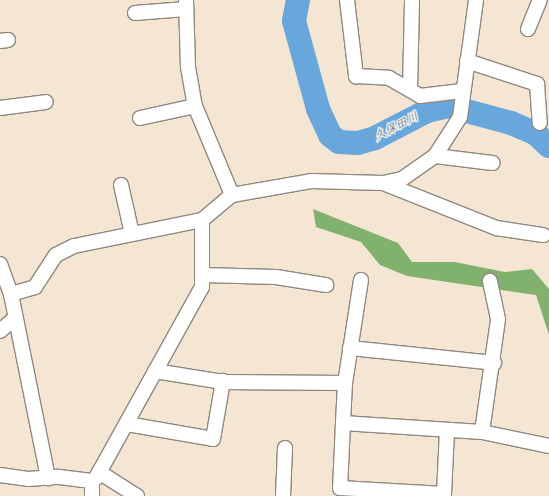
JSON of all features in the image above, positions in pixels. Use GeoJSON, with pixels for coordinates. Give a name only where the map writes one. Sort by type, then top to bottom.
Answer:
{"type":"FeatureCollection","features":[{"type":"Feature","properties":{"kind":"street"},"geometry":{"type":"LineString","coordinates":[[347,0],[356,76],[388,78],[420,96],[463,96]]}},
{"type":"Feature","properties":{"kind":"street"},"geometry":{"type":"LineString","coordinates":[[410,90],[412,0]]}},
{"type":"Feature","properties":{"kind":"street"},"geometry":{"type":"LineString","coordinates":[[11,294],[35,287],[56,255],[74,246],[202,220],[232,195],[311,181],[383,183],[402,178],[435,156],[460,117],[476,0]]}},
{"type":"Feature","properties":{"kind":"street"},"geometry":{"type":"LineString","coordinates":[[528,29],[540,0]]}},
{"type":"Feature","properties":{"kind":"street"},"geometry":{"type":"LineString","coordinates":[[135,13],[186,5],[188,67],[195,106],[232,195]]}},
{"type":"Feature","properties":{"kind":"street"},"geometry":{"type":"LineString","coordinates":[[467,61],[537,84],[540,123]]}},
{"type":"Feature","properties":{"kind":"street"},"geometry":{"type":"LineString","coordinates":[[0,108],[46,102]]}},
{"type":"Feature","properties":{"kind":"street"},"geometry":{"type":"LineString","coordinates":[[140,118],[195,106]]}},
{"type":"Feature","properties":{"kind":"street"},"geometry":{"type":"LineString","coordinates":[[435,156],[493,163]]}},
{"type":"Feature","properties":{"kind":"street"},"geometry":{"type":"LineString","coordinates":[[383,183],[496,228],[543,235]]}},
{"type":"Feature","properties":{"kind":"street"},"geometry":{"type":"LineString","coordinates":[[121,185],[132,234]]}},
{"type":"Feature","properties":{"kind":"street"},"geometry":{"type":"LineString","coordinates":[[92,496],[96,477],[196,300],[203,275],[202,220]]}},
{"type":"Feature","properties":{"kind":"street"},"geometry":{"type":"LineString","coordinates":[[1,269],[11,294],[14,319],[48,478]]}},
{"type":"Feature","properties":{"kind":"street"},"geometry":{"type":"LineString","coordinates":[[203,275],[276,278],[326,285]]}},
{"type":"Feature","properties":{"kind":"street"},"geometry":{"type":"LineString","coordinates":[[361,280],[345,383],[340,488],[444,494],[447,431]]}},
{"type":"Feature","properties":{"kind":"street"},"geometry":{"type":"LineString","coordinates":[[482,432],[494,362],[498,319],[490,281]]}},
{"type":"Feature","properties":{"kind":"street"},"geometry":{"type":"LineString","coordinates":[[0,331],[14,319]]}},
{"type":"Feature","properties":{"kind":"street"},"geometry":{"type":"LineString","coordinates":[[350,348],[494,362]]}},
{"type":"Feature","properties":{"kind":"street"},"geometry":{"type":"LineString","coordinates":[[155,371],[223,382],[345,383]]}},
{"type":"Feature","properties":{"kind":"street"},"geometry":{"type":"LineString","coordinates":[[127,424],[214,439],[223,382]]}},
{"type":"Feature","properties":{"kind":"street"},"geometry":{"type":"LineString","coordinates":[[343,423],[447,431],[482,432],[549,446]]}},
{"type":"Feature","properties":{"kind":"street"},"geometry":{"type":"LineString","coordinates":[[283,496],[285,448]]}},
{"type":"Feature","properties":{"kind":"street"},"geometry":{"type":"LineString","coordinates":[[0,475],[28,480],[96,477],[136,496]]}},
{"type":"Feature","properties":{"kind":"green space"},"geometry":{"type":"Polygon","coordinates":[[[313,209],[398,243],[412,262],[455,262],[505,272],[532,269],[549,289],[549,335],[536,295],[407,276],[380,265],[361,242],[316,227],[313,209]]]}},
{"type":"Feature","properties":{"kind":"waterway","name":"久保田川"},"geometry":{"type":"LineString","coordinates":[[298,0],[294,21],[318,109],[330,135],[339,142],[358,143],[375,138],[427,111],[448,106],[511,123],[535,133],[549,146]]}}]}
